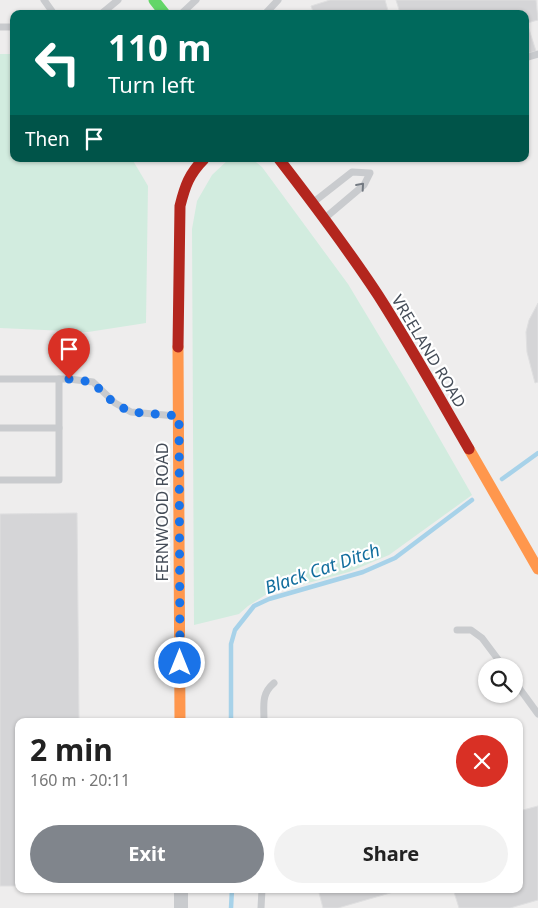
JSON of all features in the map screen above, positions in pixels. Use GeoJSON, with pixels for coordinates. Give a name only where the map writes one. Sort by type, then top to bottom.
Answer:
{"type":"FeatureCollection","features":[{"type":"Feature","properties":{"kind":"street"},"geometry":{"type":"LineString","coordinates":[[154,0],[162,10]]}},
{"type":"Feature","properties":{"kind":"street","name":"FERNWOOD ROAD"},"geometry":{"type":"LineString","coordinates":[[180,718],[180,206],[185,185],[200,162]]}},
{"type":"Feature","properties":{"kind":"street","name":"VREELAND ROAD"},"geometry":{"type":"LineString","coordinates":[[281,162],[364,274],[407,342],[499,505],[538,569]]}},
{"type":"Feature","properties":{"kind":"street"},"geometry":{"type":"LineString","coordinates":[[181,893],[181,908]]}},
{"type":"Feature","properties":{"kind":"lane"},"geometry":{"type":"LineString","coordinates":[[106,10],[118,0]]}},
{"type":"Feature","properties":{"kind":"lane"},"geometry":{"type":"LineString","coordinates":[[185,10],[196,0]]}},
{"type":"Feature","properties":{"kind":"lane"},"geometry":{"type":"LineString","coordinates":[[269,10],[278,0]]}},
{"type":"Feature","properties":{"kind":"lane"},"geometry":{"type":"LineString","coordinates":[[313,203],[352,172],[370,173],[364,185],[324,218]]}},
{"type":"Feature","properties":{"kind":"lane"},"geometry":{"type":"LineString","coordinates":[[0,379],[59,379],[92,382],[115,404],[131,412],[179,416]]}},
{"type":"Feature","properties":{"kind":"lane"},"geometry":{"type":"LineString","coordinates":[[0,480],[59,480],[59,379]]}},
{"type":"Feature","properties":{"kind":"lane"},"geometry":{"type":"LineString","coordinates":[[0,428],[59,428]]}},
{"type":"Feature","properties":{"kind":"lane"},"geometry":{"type":"LineString","coordinates":[[457,630],[471,630],[482,638],[497,658]]}},
{"type":"Feature","properties":{"kind":"lane"},"geometry":{"type":"LineString","coordinates":[[264,718],[264,698],[267,689],[274,683]]}},
{"type":"Feature","properties":{"kind":"lane"},"geometry":{"type":"LineString","coordinates":[[523,693],[538,714]]}},
{"type":"Feature","properties":{"kind":"lane"},"geometry":{"type":"LineString","coordinates":[[261,908],[262,893]]}},
{"type":"Feature","properties":{"kind":"green space"},"geometry":{"type":"Polygon","coordinates":[[[0,54],[10,54],[10,162],[134,162],[148,186],[146,323],[88,332],[0,328],[0,54]]]}},
{"type":"Feature","properties":{"kind":"green space"},"geometry":{"type":"Polygon","coordinates":[[[226,162],[256,162],[262,167],[348,284],[472,495],[389,555],[349,572],[267,594],[239,614],[194,625],[192,229],[197,201],[212,175],[226,162]]]}},
{"type":"Feature","properties":{"kind":"building"},"geometry":{"type":"Polygon","coordinates":[[[330,0],[385,0],[388,10],[312,10],[311,6],[330,0]]]}},
{"type":"Feature","properties":{"kind":"building"},"geometry":{"type":"Polygon","coordinates":[[[396,0],[536,0],[538,20],[529,22],[529,10],[399,10],[396,0]]]}},
{"type":"Feature","properties":{"kind":"building"},"geometry":{"type":"Polygon","coordinates":[[[529,29],[536,51],[529,53],[529,29]]]}},
{"type":"Feature","properties":{"kind":"building"},"geometry":{"type":"Polygon","coordinates":[[[538,303],[538,382],[535,383],[527,352],[526,332],[529,320],[538,303]]]}},
{"type":"Feature","properties":{"kind":"building"},"geometry":{"type":"Polygon","coordinates":[[[77,513],[79,718],[15,718],[15,886],[0,886],[0,514],[77,513]]]}},
{"type":"Feature","properties":{"kind":"building"},"geometry":{"type":"Polygon","coordinates":[[[538,806],[538,900],[510,908],[459,908],[454,893],[523,893],[523,810],[538,806]]]}},
{"type":"Feature","properties":{"kind":"building"},"geometry":{"type":"Polygon","coordinates":[[[319,893],[390,893],[338,908],[323,908],[319,893]]]}},
{"type":"Feature","properties":{"kind":"waterway","name":"Black Cat Ditch"},"geometry":{"type":"LineString","coordinates":[[502,479],[538,453]]}},
{"type":"Feature","properties":{"kind":"waterway","name":"Black Cat Ditch"},"geometry":{"type":"LineString","coordinates":[[231,718],[231,644],[235,630],[254,606],[269,599],[363,572],[395,558],[472,500]]}},
{"type":"Feature","properties":{"kind":"waterway","name":"Black Cat Ditch"},"geometry":{"type":"LineString","coordinates":[[231,908],[232,893]]}},
{"type":"Feature","properties":{"kind":"traffic: fast"},"geometry":{"type":"LineString","coordinates":[[154,0],[162,10]]}},
{"type":"Feature","properties":{"kind":"traffic: slow"},"geometry":{"type":"LineString","coordinates":[[178,347],[180,718]]}},
{"type":"Feature","properties":{"kind":"traffic: slow"},"geometry":{"type":"LineString","coordinates":[[469,449],[538,569]]}},
{"type":"Feature","properties":{"kind":"traffic: jam"},"geometry":{"type":"LineString","coordinates":[[178,347],[180,206],[188,181],[202,162]]}},
{"type":"Feature","properties":{"kind":"traffic: jam"},"geometry":{"type":"LineString","coordinates":[[281,162],[330,226],[378,295],[469,449]]}},
{"type":"Feature","properties":{"kind":"route"},"geometry":{"type":"LineString","coordinates":[[69,379],[92,382],[115,404],[131,412],[179,416],[180,663]]}}]}
